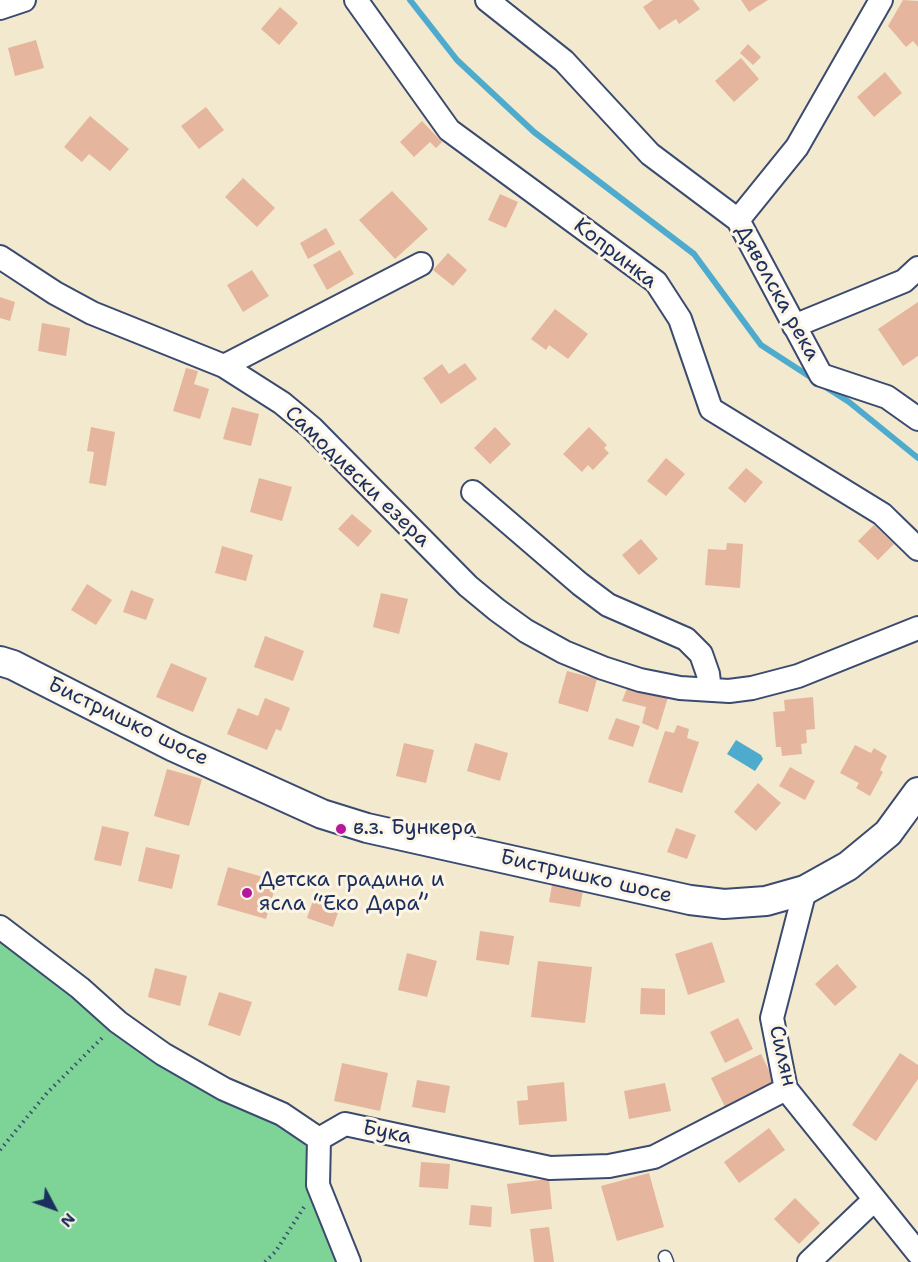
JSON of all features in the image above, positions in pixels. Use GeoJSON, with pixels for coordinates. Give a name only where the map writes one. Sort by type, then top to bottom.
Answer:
{"type":"FeatureCollection","features":[{"type":"Feature","properties":{"kind":"street"},"geometry":{"type":"LineString","coordinates":[[0,8],[24,0]]}},
{"type":"Feature","properties":{"kind":"street","name":"Копринка"},"geometry":{"type":"LineString","coordinates":[[356,0],[449,130],[656,282],[680,319],[711,410],[882,514],[918,549]]}},
{"type":"Feature","properties":{"kind":"street","name":"Дяволска река"},"geometry":{"type":"LineString","coordinates":[[487,0],[564,61],[650,154],[738,220],[821,375],[887,397],[918,419]]}},
{"type":"Feature","properties":{"kind":"street"},"geometry":{"type":"LineString","coordinates":[[738,220],[797,147],[881,0]]}},
{"type":"Feature","properties":{"kind":"street","name":"Самодивски езера"},"geometry":{"type":"LineString","coordinates":[[0,257],[55,293],[92,313],[224,366],[297,414],[468,586],[526,631],[564,652],[622,674],[680,688],[729,691],[752,688],[798,676],[918,628]]}},
{"type":"Feature","properties":{"kind":"street"},"geometry":{"type":"LineString","coordinates":[[224,366],[421,264]]}},
{"type":"Feature","properties":{"kind":"street"},"geometry":{"type":"LineString","coordinates":[[794,326],[904,281],[918,268]]}},
{"type":"Feature","properties":{"kind":"street"},"geometry":{"type":"LineString","coordinates":[[474,492],[580,584],[608,605],[686,639],[701,654],[708,674],[710,690]]}},
{"type":"Feature","properties":{"kind":"street","name":"Бистришко шосе"},"geometry":{"type":"LineString","coordinates":[[0,661],[13,665],[174,747],[322,814],[368,828],[690,900],[724,904],[766,901],[805,890],[848,866],[888,833],[918,792]]}},
{"type":"Feature","properties":{"kind":"street","name":"Силян"},"geometry":{"type":"LineString","coordinates":[[805,890],[772,1018],[786,1089],[918,1253]]}},
{"type":"Feature","properties":{"kind":"street"},"geometry":{"type":"LineString","coordinates":[[0,927],[80,988],[118,1022],[162,1054],[224,1089],[282,1114],[319,1139],[318,1185],[349,1262]]}},
{"type":"Feature","properties":{"kind":"street","name":"Бука"},"geometry":{"type":"LineString","coordinates":[[319,1139],[345,1124],[550,1168],[609,1166],[654,1157],[786,1089]]}},
{"type":"Feature","properties":{"kind":"street"},"geometry":{"type":"LineString","coordinates":[[809,1262],[874,1200]]}},
{"type":"Feature","properties":{"kind":"path"},"geometry":{"type":"LineString","coordinates":[[0,1150],[47,1093],[118,1022]]}},
{"type":"Feature","properties":{"kind":"path"},"geometry":{"type":"LineString","coordinates":[[265,1262],[276,1251],[318,1185]]}},
{"type":"Feature","properties":{"kind":"green space"},"geometry":{"type":"Polygon","coordinates":[[[0,927],[118,1022],[319,1139],[318,1185],[349,1262],[0,1262],[0,927]]]}},
{"type":"Feature","properties":{"kind":"water"},"geometry":{"type":"Polygon","coordinates":[[[736,740],[761,755],[763,759],[755,771],[727,754],[736,740]]]}},
{"type":"Feature","properties":{"kind":"building"},"geometry":{"type":"Polygon","coordinates":[[[653,0],[693,0],[700,9],[679,24],[676,19],[659,30],[643,7],[653,0]]]}},
{"type":"Feature","properties":{"kind":"building"},"geometry":{"type":"Polygon","coordinates":[[[741,0],[768,0],[749,12],[741,0]]]}},
{"type":"Feature","properties":{"kind":"building"},"geometry":{"type":"Polygon","coordinates":[[[903,0],[918,1],[918,47],[913,41],[906,47],[888,26],[903,0]]]}},
{"type":"Feature","properties":{"kind":"building"},"geometry":{"type":"Polygon","coordinates":[[[280,7],[298,23],[279,45],[261,29],[280,7]]]}},
{"type":"Feature","properties":{"kind":"building"},"geometry":{"type":"Polygon","coordinates":[[[36,40],[44,68],[15,76],[8,48],[36,40]]]}},
{"type":"Feature","properties":{"kind":"building"},"geometry":{"type":"Polygon","coordinates":[[[748,44],[761,57],[753,65],[740,53],[748,44]]]}},
{"type":"Feature","properties":{"kind":"building"},"geometry":{"type":"Polygon","coordinates":[[[741,58],[759,79],[734,102],[715,81],[741,58]]]}},
{"type":"Feature","properties":{"kind":"building"},"geometry":{"type":"Polygon","coordinates":[[[885,72],[902,93],[874,117],[857,97],[885,72]]]}},
{"type":"Feature","properties":{"kind":"building"},"geometry":{"type":"Polygon","coordinates":[[[206,107],[224,130],[199,149],[181,126],[206,107]]]}},
{"type":"Feature","properties":{"kind":"building"},"geometry":{"type":"Polygon","coordinates":[[[90,116],[129,149],[110,171],[89,154],[82,162],[64,147],[90,116]]]}},
{"type":"Feature","properties":{"kind":"building"},"geometry":{"type":"Polygon","coordinates":[[[422,121],[442,142],[436,148],[430,142],[414,157],[400,142],[422,121]]]}},
{"type":"Feature","properties":{"kind":"building"},"geometry":{"type":"Polygon","coordinates":[[[243,178],[275,208],[257,227],[225,197],[243,178]]]}},
{"type":"Feature","properties":{"kind":"building"},"geometry":{"type":"Polygon","coordinates":[[[392,191],[428,229],[395,259],[359,220],[392,191]]]}},
{"type":"Feature","properties":{"kind":"building"},"geometry":{"type":"Polygon","coordinates":[[[500,194],[518,202],[506,228],[488,220],[500,194]]]}},
{"type":"Feature","properties":{"kind":"building"},"geometry":{"type":"Polygon","coordinates":[[[326,228],[335,244],[308,259],[300,243],[326,228]]]}},
{"type":"Feature","properties":{"kind":"building"},"geometry":{"type":"Polygon","coordinates":[[[340,250],[354,274],[327,290],[313,265],[340,250]]]}},
{"type":"Feature","properties":{"kind":"building"},"geometry":{"type":"Polygon","coordinates":[[[448,253],[467,270],[453,286],[433,270],[448,253]]]}},
{"type":"Feature","properties":{"kind":"building"},"geometry":{"type":"Polygon","coordinates":[[[252,270],[269,296],[243,312],[227,285],[252,270]]]}},
{"type":"Feature","properties":{"kind":"building"},"geometry":{"type":"Polygon","coordinates":[[[0,297],[15,302],[10,321],[0,318],[0,297]]]}},
{"type":"Feature","properties":{"kind":"building"},"geometry":{"type":"Polygon","coordinates":[[[918,302],[918,356],[903,366],[878,329],[918,302]]]}},
{"type":"Feature","properties":{"kind":"building"},"geometry":{"type":"Polygon","coordinates":[[[555,309],[588,334],[568,359],[549,345],[546,350],[531,339],[555,309]]]}},
{"type":"Feature","properties":{"kind":"building"},"geometry":{"type":"Polygon","coordinates":[[[42,323],[70,328],[66,356],[38,351],[42,323]]]}},
{"type":"Feature","properties":{"kind":"building"},"geometry":{"type":"Polygon","coordinates":[[[465,363],[477,379],[441,404],[423,378],[442,364],[449,374],[465,363]]]}},
{"type":"Feature","properties":{"kind":"building"},"geometry":{"type":"Polygon","coordinates":[[[186,368],[198,371],[194,384],[209,389],[200,419],[173,411],[186,368]]]}},
{"type":"Feature","properties":{"kind":"building"},"geometry":{"type":"Polygon","coordinates":[[[232,407],[259,414],[251,446],[223,439],[232,407]]]}},
{"type":"Feature","properties":{"kind":"building"},"geometry":{"type":"Polygon","coordinates":[[[91,427],[115,432],[106,486],[89,483],[94,452],[87,451],[91,427]]]}},
{"type":"Feature","properties":{"kind":"building"},"geometry":{"type":"Polygon","coordinates":[[[495,427],[511,444],[490,464],[474,448],[495,427]]]}},
{"type":"Feature","properties":{"kind":"building"},"geometry":{"type":"Polygon","coordinates":[[[589,427],[607,445],[604,448],[609,453],[593,470],[588,465],[582,472],[563,454],[589,427]]]}},
{"type":"Feature","properties":{"kind":"building"},"geometry":{"type":"Polygon","coordinates":[[[666,458],[685,474],[666,496],[647,481],[666,458]]]}},
{"type":"Feature","properties":{"kind":"building"},"geometry":{"type":"Polygon","coordinates":[[[746,468],[763,482],[745,503],[728,488],[746,468]]]}},
{"type":"Feature","properties":{"kind":"building"},"geometry":{"type":"Polygon","coordinates":[[[259,478],[292,487],[282,521],[250,512],[259,478]]]}},
{"type":"Feature","properties":{"kind":"building"},"geometry":{"type":"Polygon","coordinates":[[[352,514],[372,531],[358,547],[338,529],[352,514]]]}},
{"type":"Feature","properties":{"kind":"building"},"geometry":{"type":"Polygon","coordinates":[[[874,525],[894,544],[878,560],[858,541],[874,525]]]}},
{"type":"Feature","properties":{"kind":"building"},"geometry":{"type":"Polygon","coordinates":[[[641,539],[658,559],[639,575],[622,555],[641,539]]]}},
{"type":"Feature","properties":{"kind":"building"},"geometry":{"type":"Polygon","coordinates":[[[727,543],[743,544],[740,588],[705,585],[708,549],[726,550],[727,543]]]}},
{"type":"Feature","properties":{"kind":"building"},"geometry":{"type":"Polygon","coordinates":[[[222,546],[253,555],[246,581],[215,573],[222,546]]]}},
{"type":"Feature","properties":{"kind":"building"},"geometry":{"type":"Polygon","coordinates":[[[87,584],[112,600],[96,625],[71,610],[87,584]]]}},
{"type":"Feature","properties":{"kind":"building"},"geometry":{"type":"Polygon","coordinates":[[[131,590],[154,599],[146,620],[123,612],[131,590]]]}},
{"type":"Feature","properties":{"kind":"building"},"geometry":{"type":"Polygon","coordinates":[[[381,593],[408,599],[399,634],[373,627],[381,593]]]}},
{"type":"Feature","properties":{"kind":"building"},"geometry":{"type":"Polygon","coordinates":[[[265,636],[304,651],[293,681],[254,667],[265,636]]]}},
{"type":"Feature","properties":{"kind":"building"},"geometry":{"type":"Polygon","coordinates":[[[171,663],[207,678],[193,712],[156,697],[171,663]]]}},
{"type":"Feature","properties":{"kind":"building"},"geometry":{"type":"Polygon","coordinates":[[[567,671],[597,679],[588,712],[558,703],[567,671]]]}},
{"type":"Feature","properties":{"kind":"building"},"geometry":{"type":"Polygon","coordinates":[[[628,686],[669,694],[658,730],[642,723],[646,707],[622,701],[628,686]]]}},
{"type":"Feature","properties":{"kind":"building"},"geometry":{"type":"Polygon","coordinates":[[[813,697],[815,729],[806,730],[807,743],[801,744],[802,754],[782,756],[781,747],[776,747],[773,712],[785,711],[784,700],[813,697]]]}},
{"type":"Feature","properties":{"kind":"building"},"geometry":{"type":"Polygon","coordinates":[[[265,698],[290,708],[281,731],[276,729],[267,750],[227,734],[238,708],[258,716],[265,698]]]}},
{"type":"Feature","properties":{"kind":"building"},"geometry":{"type":"Polygon","coordinates":[[[616,718],[640,726],[633,747],[608,739],[616,718]]]}},
{"type":"Feature","properties":{"kind":"building"},"geometry":{"type":"Polygon","coordinates":[[[677,725],[689,729],[687,738],[699,742],[682,793],[648,782],[665,731],[674,733],[677,725]]]}},
{"type":"Feature","properties":{"kind":"building"},"geometry":{"type":"Polygon","coordinates":[[[404,743],[434,750],[426,783],[396,776],[404,743]]]}},
{"type":"Feature","properties":{"kind":"building"},"geometry":{"type":"Polygon","coordinates":[[[475,743],[508,753],[500,781],[467,771],[475,743]]]}},
{"type":"Feature","properties":{"kind":"building"},"geometry":{"type":"Polygon","coordinates":[[[855,745],[871,753],[874,748],[887,756],[880,770],[883,772],[870,796],[856,788],[859,783],[840,773],[855,745]]]}},
{"type":"Feature","properties":{"kind":"building"},"geometry":{"type":"Polygon","coordinates":[[[790,767],[815,781],[805,800],[779,786],[790,767]]]}},
{"type":"Feature","properties":{"kind":"building"},"geometry":{"type":"Polygon","coordinates":[[[167,769],[202,779],[189,826],[154,816],[167,769]]]}},
{"type":"Feature","properties":{"kind":"building"},"geometry":{"type":"Polygon","coordinates":[[[758,783],[781,803],[756,831],[734,812],[758,783]]]}},
{"type":"Feature","properties":{"kind":"building"},"geometry":{"type":"Polygon","coordinates":[[[102,826],[129,832],[121,866],[94,860],[102,826]]]}},
{"type":"Feature","properties":{"kind":"building"},"geometry":{"type":"Polygon","coordinates":[[[676,828],[696,835],[687,859],[667,852],[676,828]]]}},
{"type":"Feature","properties":{"kind":"building"},"geometry":{"type":"Polygon","coordinates":[[[146,847],[180,855],[172,889],[138,881],[146,847]]]}},
{"type":"Feature","properties":{"kind":"building","name":"Детска градина и ясла “Еко Дара”"},"geometry":{"type":"Polygon","coordinates":[[[228,867],[277,881],[266,919],[217,905],[228,867]]]}},
{"type":"Feature","properties":{"kind":"building"},"geometry":{"type":"Polygon","coordinates":[[[552,885],[583,890],[580,907],[549,902],[552,885]]]}},
{"type":"Feature","properties":{"kind":"building"},"geometry":{"type":"Polygon","coordinates":[[[316,892],[342,901],[333,927],[307,918],[316,892]]]}},
{"type":"Feature","properties":{"kind":"building"},"geometry":{"type":"Polygon","coordinates":[[[480,931],[514,936],[509,965],[476,960],[480,931]]]}},
{"type":"Feature","properties":{"kind":"building"},"geometry":{"type":"Polygon","coordinates":[[[712,942],[725,982],[688,995],[675,954],[712,942]]]}},
{"type":"Feature","properties":{"kind":"building"},"geometry":{"type":"Polygon","coordinates":[[[407,953],[437,961],[427,997],[398,990],[407,953]]]}},
{"type":"Feature","properties":{"kind":"building"},"geometry":{"type":"Polygon","coordinates":[[[538,961],[592,967],[585,1023],[531,1017],[538,961]]]}},
{"type":"Feature","properties":{"kind":"building"},"geometry":{"type":"Polygon","coordinates":[[[837,964],[857,987],[835,1006],[815,984],[837,964]]]}},
{"type":"Feature","properties":{"kind":"building"},"geometry":{"type":"Polygon","coordinates":[[[155,968],[187,976],[180,1006],[148,997],[155,968]]]}},
{"type":"Feature","properties":{"kind":"building"},"geometry":{"type":"Polygon","coordinates":[[[641,988],[665,989],[665,1015],[640,1014],[641,988]]]}},
{"type":"Feature","properties":{"kind":"building"},"geometry":{"type":"Polygon","coordinates":[[[219,992],[252,1002],[240,1036],[208,1025],[219,992]]]}},
{"type":"Feature","properties":{"kind":"building"},"geometry":{"type":"Polygon","coordinates":[[[738,1018],[753,1049],[725,1063],[710,1032],[738,1018]]]}},
{"type":"Feature","properties":{"kind":"building"},"geometry":{"type":"Polygon","coordinates":[[[900,1053],[918,1065],[918,1079],[876,1141],[852,1125],[900,1053]]]}},
{"type":"Feature","properties":{"kind":"building"},"geometry":{"type":"Polygon","coordinates":[[[761,1054],[775,1083],[725,1107],[711,1078],[761,1054]]]}},
{"type":"Feature","properties":{"kind":"building"},"geometry":{"type":"Polygon","coordinates":[[[342,1063],[388,1073],[380,1111],[334,1101],[342,1063]]]}},
{"type":"Feature","properties":{"kind":"building"},"geometry":{"type":"Polygon","coordinates":[[[417,1080],[450,1086],[445,1113],[412,1107],[417,1080]]]}},
{"type":"Feature","properties":{"kind":"building"},"geometry":{"type":"Polygon","coordinates":[[[564,1082],[567,1121],[519,1125],[517,1101],[528,1100],[527,1086],[564,1082]]]}},
{"type":"Feature","properties":{"kind":"building"},"geometry":{"type":"Polygon","coordinates":[[[665,1083],[671,1111],[629,1119],[624,1091],[665,1083]]]}},
{"type":"Feature","properties":{"kind":"building"},"geometry":{"type":"Polygon","coordinates":[[[769,1128],[785,1150],[739,1183],[724,1162],[769,1128]]]}},
{"type":"Feature","properties":{"kind":"building"},"geometry":{"type":"Polygon","coordinates":[[[421,1162],[450,1164],[448,1189],[419,1187],[421,1162]]]}},
{"type":"Feature","properties":{"kind":"building"},"geometry":{"type":"Polygon","coordinates":[[[649,1173],[664,1227],[617,1241],[601,1186],[649,1173]]]}},
{"type":"Feature","properties":{"kind":"building"},"geometry":{"type":"Polygon","coordinates":[[[549,1179],[552,1209],[511,1214],[507,1184],[549,1179]]]}},
{"type":"Feature","properties":{"kind":"building"},"geometry":{"type":"Polygon","coordinates":[[[795,1198],[820,1223],[799,1244],[774,1219],[795,1198]]]}},
{"type":"Feature","properties":{"kind":"building"},"geometry":{"type":"Polygon","coordinates":[[[471,1205],[492,1207],[491,1227],[469,1225],[471,1205]]]}},
{"type":"Feature","properties":{"kind":"building"},"geometry":{"type":"Polygon","coordinates":[[[549,1227],[554,1262],[534,1262],[530,1229],[549,1227]]]}},
{"type":"Feature","properties":{"kind":"waterway"},"geometry":{"type":"LineString","coordinates":[[410,0],[457,60],[534,132],[694,254],[761,345],[815,380]]}},
{"type":"Feature","properties":{"kind":"waterway"},"geometry":{"type":"LineString","coordinates":[[824,386],[849,402],[918,458]]}},
{"type":"Feature","properties":{"kind":"place","name":"в.з. Бункера"},"geometry":{"type":"Point","coordinates":[341,829]}},
{"type":"Feature","properties":{"kind":"place","name":"Детска градина и ясла “Еко Дара”"},"geometry":{"type":"Point","coordinates":[247,893]}}]}
